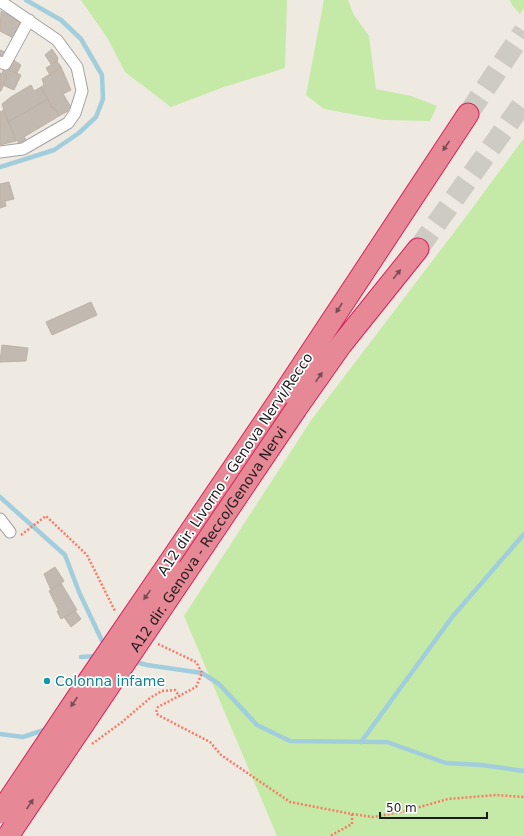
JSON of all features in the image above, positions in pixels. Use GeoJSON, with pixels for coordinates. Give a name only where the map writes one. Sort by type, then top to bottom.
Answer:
{"type":"FeatureCollection","features":[{"type":"Feature","properties":{"kind":"highway","name":"A12 dir. Livorno - Genova Nervi/Recco"},"geometry":{"type":"LineString","coordinates":[[0,813],[288,404],[468,114]]}},
{"type":"Feature","properties":{"kind":"highway","name":"A12 dir. Genova - Recco/Genova Nervi"},"geometry":{"type":"LineString","coordinates":[[8,836],[288,404],[341,345],[418,249]]}},
{"type":"Feature","properties":{"kind":"street"},"geometry":{"type":"LineString","coordinates":[[0,1],[57,40],[77,67],[82,91],[75,113],[68,123],[23,149],[0,152]]}},
{"type":"Feature","properties":{"kind":"street"},"geometry":{"type":"LineString","coordinates":[[0,62],[5,64],[29,20]]}},
{"type":"Feature","properties":{"kind":"street"},"geometry":{"type":"LineString","coordinates":[[0,519],[10,532]]}},
{"type":"Feature","properties":{"kind":"path"},"geometry":{"type":"LineString","coordinates":[[10,532],[15,535],[21,535],[46,516],[86,555],[119,617]]}},
{"type":"Feature","properties":{"kind":"path"},"geometry":{"type":"LineString","coordinates":[[153,644],[160,645],[196,662],[202,673],[196,687],[158,707],[156,712],[158,715],[210,742],[221,755],[290,802],[373,817],[406,811],[448,799],[496,795],[524,797]]}},
{"type":"Feature","properties":{"kind":"path"},"geometry":{"type":"LineString","coordinates":[[330,836],[352,824],[352,814]]}},
{"type":"Feature","properties":{"kind":"green space"},"geometry":{"type":"Polygon","coordinates":[[[81,0],[287,0],[285,68],[224,87],[171,107],[125,72],[108,39],[81,0]]]}},
{"type":"Feature","properties":{"kind":"green space"},"geometry":{"type":"Polygon","coordinates":[[[324,0],[348,0],[354,15],[369,36],[376,89],[411,96],[437,106],[430,121],[384,120],[324,109],[306,95],[324,0]]]}},
{"type":"Feature","properties":{"kind":"green space"},"geometry":{"type":"Polygon","coordinates":[[[510,0],[524,0],[524,8],[520,14],[512,5],[510,0]]]}},
{"type":"Feature","properties":{"kind":"green space"},"geometry":{"type":"Polygon","coordinates":[[[524,138],[524,836],[277,836],[184,616],[312,419],[524,138]]]}},
{"type":"Feature","properties":{"kind":"building"},"geometry":{"type":"Polygon","coordinates":[[[1,11],[25,24],[17,40],[0,31],[1,11]]]}},
{"type":"Feature","properties":{"kind":"building"},"geometry":{"type":"Polygon","coordinates":[[[52,49],[58,58],[57,61],[51,64],[45,55],[52,49]]]}},
{"type":"Feature","properties":{"kind":"building"},"geometry":{"type":"Polygon","coordinates":[[[0,50],[7,53],[0,60],[0,50]]]}},
{"type":"Feature","properties":{"kind":"building"},"geometry":{"type":"Polygon","coordinates":[[[12,59],[21,65],[17,73],[7,69],[12,59]]]}},
{"type":"Feature","properties":{"kind":"building"},"geometry":{"type":"Polygon","coordinates":[[[57,61],[61,67],[50,75],[46,68],[57,61]]]}},
{"type":"Feature","properties":{"kind":"building"},"geometry":{"type":"Polygon","coordinates":[[[61,67],[71,90],[63,94],[71,107],[68,111],[59,116],[54,107],[52,108],[41,87],[44,85],[42,79],[61,67]]]}},
{"type":"Feature","properties":{"kind":"building"},"geometry":{"type":"Polygon","coordinates":[[[4,68],[21,75],[14,90],[3,85],[7,76],[2,74],[4,68]]]}},
{"type":"Feature","properties":{"kind":"building"},"geometry":{"type":"Polygon","coordinates":[[[0,73],[7,76],[1,91],[0,91],[0,73]]]}},
{"type":"Feature","properties":{"kind":"building"},"geometry":{"type":"Polygon","coordinates":[[[31,85],[34,91],[41,87],[48,99],[8,122],[2,104],[31,85]]]}},
{"type":"Feature","properties":{"kind":"building"},"geometry":{"type":"Polygon","coordinates":[[[48,99],[52,108],[54,107],[59,116],[24,137],[28,142],[20,146],[17,140],[16,141],[8,122],[48,99]]]}},
{"type":"Feature","properties":{"kind":"building"},"geometry":{"type":"Polygon","coordinates":[[[4,110],[16,141],[0,145],[0,112],[4,110]]]}},
{"type":"Feature","properties":{"kind":"building"},"geometry":{"type":"Polygon","coordinates":[[[9,182],[14,199],[5,201],[6,206],[0,208],[0,184],[9,182]]]}},
{"type":"Feature","properties":{"kind":"building"},"geometry":{"type":"Polygon","coordinates":[[[91,302],[97,315],[52,335],[46,322],[91,302]]]}},
{"type":"Feature","properties":{"kind":"building"},"geometry":{"type":"Polygon","coordinates":[[[2,345],[28,348],[26,361],[0,362],[2,345]]]}},
{"type":"Feature","properties":{"kind":"building"},"geometry":{"type":"Polygon","coordinates":[[[55,567],[64,581],[51,590],[44,574],[55,567]]]}},
{"type":"Feature","properties":{"kind":"building"},"geometry":{"type":"Polygon","coordinates":[[[61,583],[77,610],[61,619],[57,611],[59,611],[49,591],[61,583]]]}},
{"type":"Feature","properties":{"kind":"building"},"geometry":{"type":"Polygon","coordinates":[[[75,611],[81,619],[71,627],[64,617],[75,611]]]}},
{"type":"Feature","properties":{"kind":"waterway"},"geometry":{"type":"LineString","coordinates":[[0,167],[54,150],[79,133],[96,117],[103,99],[102,75],[81,39],[61,20],[26,0]]}},
{"type":"Feature","properties":{"kind":"waterway"},"geometry":{"type":"LineString","coordinates":[[0,497],[65,555],[79,592],[105,647]]}},
{"type":"Feature","properties":{"kind":"waterway"},"geometry":{"type":"LineString","coordinates":[[361,742],[453,616],[524,534]]}},
{"type":"Feature","properties":{"kind":"waterway"},"geometry":{"type":"LineString","coordinates":[[81,657],[97,656]]}},
{"type":"Feature","properties":{"kind":"waterway"},"geometry":{"type":"LineString","coordinates":[[132,661],[147,665],[202,673],[219,684],[257,725],[290,741],[387,742],[446,763],[482,765],[524,771]]}},
{"type":"Feature","properties":{"kind":"waterway"},"geometry":{"type":"LineString","coordinates":[[0,734],[23,737],[47,729]]}},
{"type":"Feature","properties":{"kind":"tunnel"},"geometry":{"type":"LineString","coordinates":[[468,114],[524,31]]}},
{"type":"Feature","properties":{"kind":"tunnel"},"geometry":{"type":"LineString","coordinates":[[418,249],[524,102]]}},
{"type":"Feature","properties":{"kind":"place","name":"Colonna infame"},"geometry":{"type":"Point","coordinates":[47,681]}}]}
